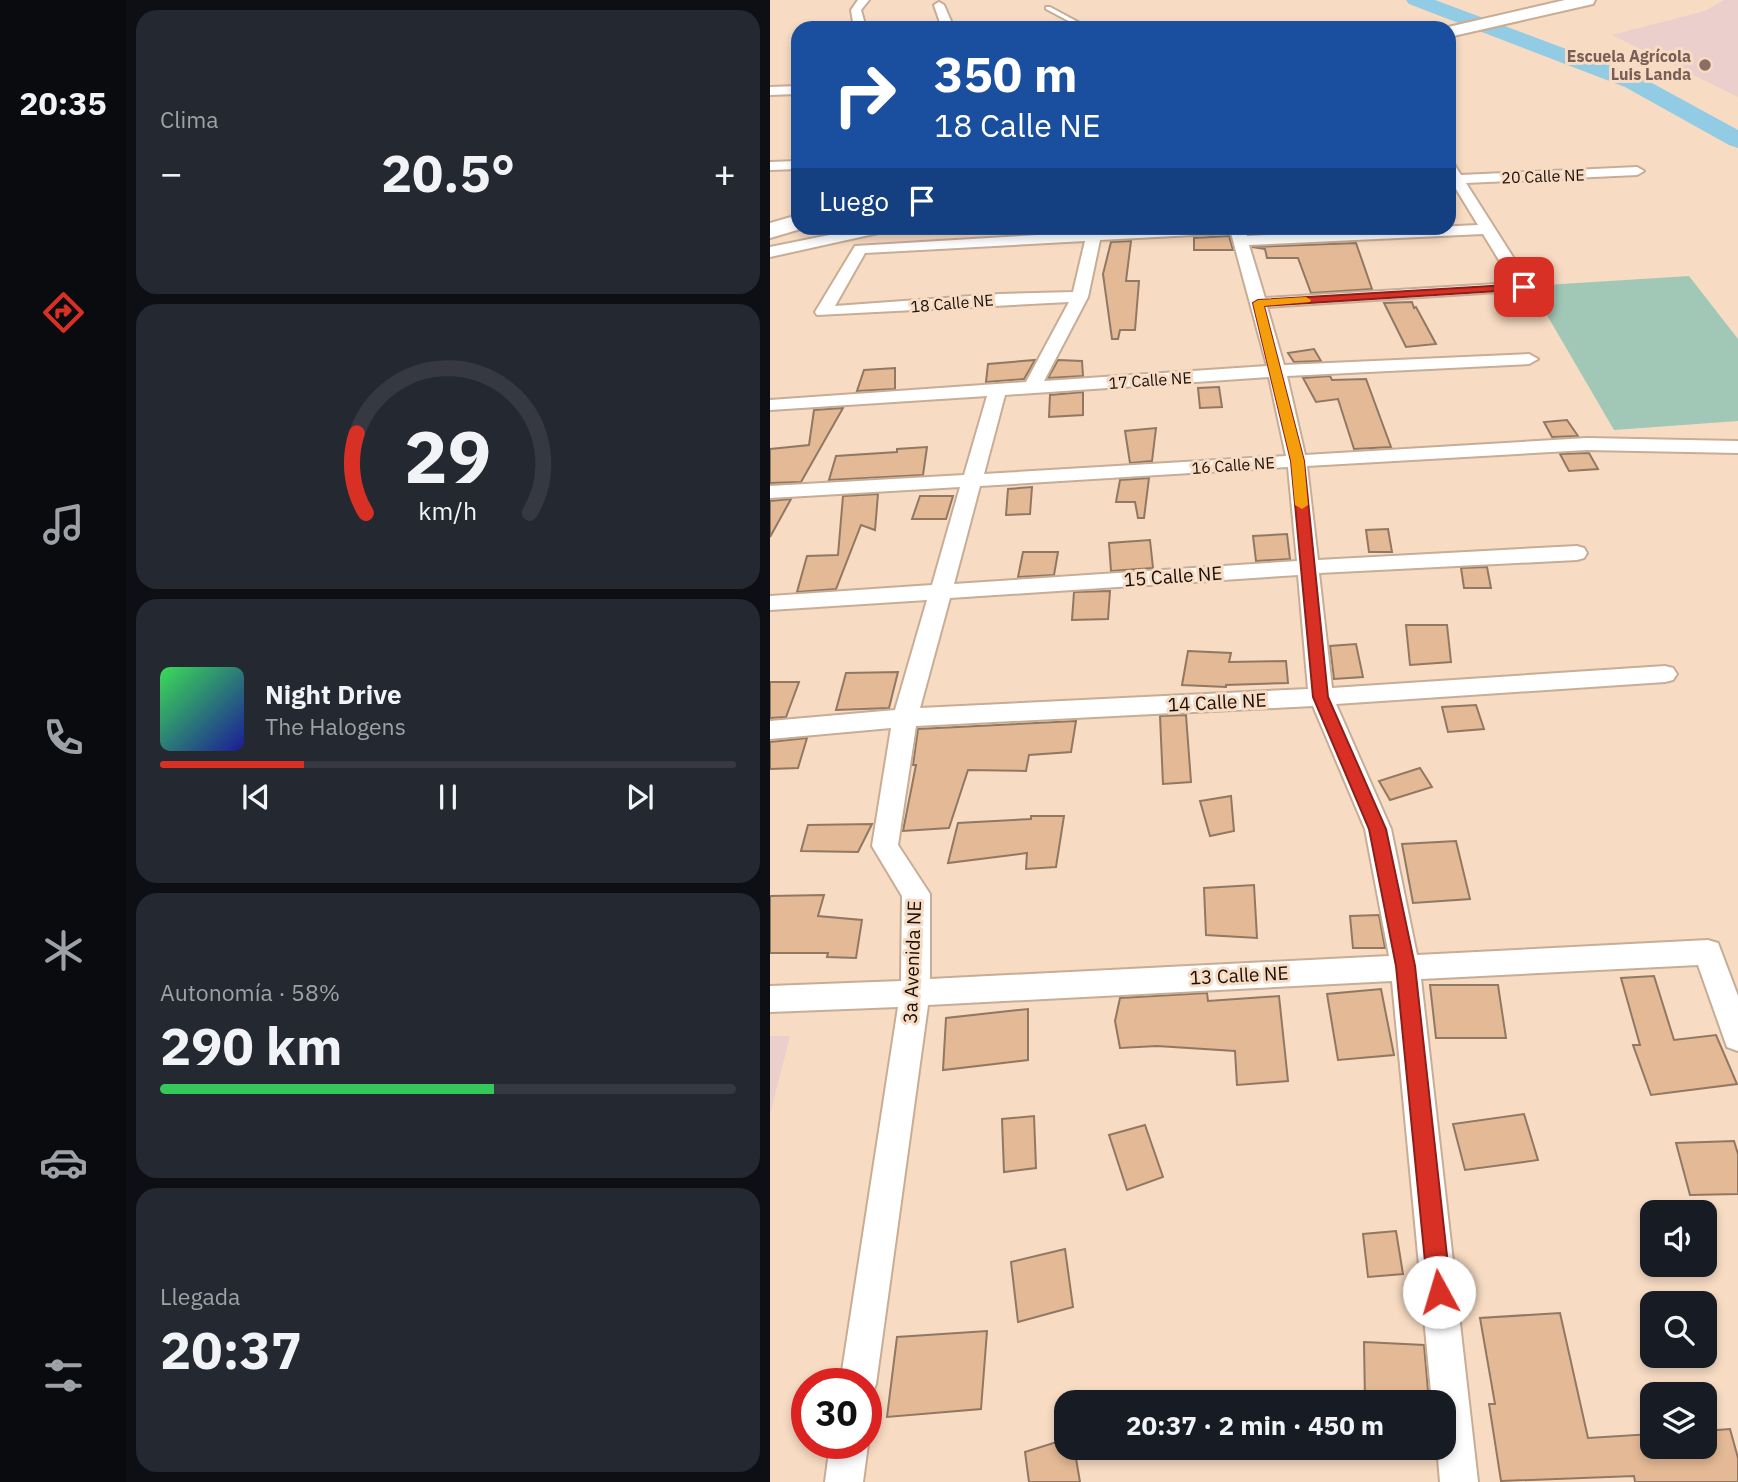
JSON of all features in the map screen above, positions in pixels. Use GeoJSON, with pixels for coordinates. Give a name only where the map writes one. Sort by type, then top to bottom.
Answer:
{"type":"FeatureCollection","features":[{"type":"Feature","properties":{"kind":"highway"},"geometry":{"type":"LineString","coordinates":[[1456,30],[1578,2]]}},
{"type":"Feature","properties":{"kind":"highway"},"geometry":{"type":"LineString","coordinates":[[770,231],[791,221]]}},
{"type":"Feature","properties":{"kind":"street"},"geometry":{"type":"LineString","coordinates":[[858,21],[856,10],[864,0]]}},
{"type":"Feature","properties":{"kind":"street"},"geometry":{"type":"LineString","coordinates":[[939,5],[945,21]]}},
{"type":"Feature","properties":{"kind":"street"},"geometry":{"type":"LineString","coordinates":[[770,91],[791,90]]}},
{"type":"Feature","properties":{"kind":"street"},"geometry":{"type":"LineString","coordinates":[[770,166],[791,165]]}},
{"type":"Feature","properties":{"kind":"street","name":"20 Calle NE"},"geometry":{"type":"LineString","coordinates":[[1456,175],[1637,172]]}},
{"type":"Feature","properties":{"kind":"street"},"geometry":{"type":"LineString","coordinates":[[1258,303],[1524,287],[1456,181]]}},
{"type":"Feature","properties":{"kind":"street"},"geometry":{"type":"LineString","coordinates":[[1456,229],[1488,229]]}},
{"type":"Feature","properties":{"kind":"street"},"geometry":{"type":"LineString","coordinates":[[855,243],[870,235]]}},
{"type":"Feature","properties":{"kind":"street"},"geometry":{"type":"LineString","coordinates":[[770,252],[855,243],[1014,235]]}},
{"type":"Feature","properties":{"kind":"street"},"geometry":{"type":"LineString","coordinates":[[1031,389],[1080,297],[1093,235]]}},
{"type":"Feature","properties":{"kind":"street"},"geometry":{"type":"LineString","coordinates":[[1239,235],[1277,371],[1297,461],[1321,697],[1378,829],[1405,966],[1459,1482]]}},
{"type":"Feature","properties":{"kind":"street","name":"18 Calle NE"},"geometry":{"type":"LineString","coordinates":[[855,243],[823,312],[1000,299],[1080,297]]}},
{"type":"Feature","properties":{"kind":"street","name":"17 Calle NE"},"geometry":{"type":"LineString","coordinates":[[770,405],[1277,371],[1529,359]]}},
{"type":"Feature","properties":{"kind":"street","name":"3a Avenida NE"},"geometry":{"type":"LineString","coordinates":[[860,1368],[915,993],[916,894],[886,846],[905,718],[997,391]]}},
{"type":"Feature","properties":{"kind":"street","name":"16 Calle NE"},"geometry":{"type":"LineString","coordinates":[[770,492],[1587,444],[1738,447]]}},
{"type":"Feature","properties":{"kind":"street","name":"15 Calle NE"},"geometry":{"type":"LineString","coordinates":[[770,603],[1308,567],[1577,553]]}},
{"type":"Feature","properties":{"kind":"street","name":"14 Calle NE"},"geometry":{"type":"LineString","coordinates":[[770,730],[905,718],[1321,697],[1665,674]]}},
{"type":"Feature","properties":{"kind":"street","name":"13 Calle NE"},"geometry":{"type":"LineString","coordinates":[[770,999],[1708,952],[1738,1037]]}},
{"type":"Feature","properties":{"kind":"street"},"geometry":{"type":"LineString","coordinates":[[844,1482],[847,1459]]}},
{"type":"Feature","properties":{"kind":"lane"},"geometry":{"type":"LineString","coordinates":[[1048,8],[1073,21]]}},
{"type":"Feature","properties":{"kind":"shaded area","name":"Escuela Agrícola Luis Landa"},"geometry":{"type":"Polygon","coordinates":[[[1724,0],[1738,0],[1738,97],[1612,35],[1705,11],[1724,0]]]}},
{"type":"Feature","properties":{"kind":"shaded area"},"geometry":{"type":"Polygon","coordinates":[[[770,1036],[790,1036],[770,1114],[770,1036]]]}},
{"type":"Feature","properties":{"kind":"green space"},"geometry":{"type":"Polygon","coordinates":[[[1689,276],[1738,339],[1738,421],[1614,430],[1530,286],[1689,276]]]}},
{"type":"Feature","properties":{"kind":"building"},"geometry":{"type":"Polygon","coordinates":[[[1229,236],[1233,250],[1194,250],[1194,238],[1229,236]]]}},
{"type":"Feature","properties":{"kind":"building"},"geometry":{"type":"Polygon","coordinates":[[[1131,241],[1126,281],[1139,281],[1135,330],[1120,330],[1118,339],[1112,339],[1103,274],[1111,242],[1131,241]]]}},
{"type":"Feature","properties":{"kind":"building"},"geometry":{"type":"Polygon","coordinates":[[[1356,243],[1372,289],[1311,293],[1298,258],[1267,258],[1265,249],[1252,247],[1356,243]]]}},
{"type":"Feature","properties":{"kind":"building"},"geometry":{"type":"Polygon","coordinates":[[[1412,302],[1436,344],[1406,347],[1384,303],[1412,302]]]}},
{"type":"Feature","properties":{"kind":"building"},"geometry":{"type":"Polygon","coordinates":[[[1314,349],[1321,361],[1294,362],[1288,353],[1314,349]]]}},
{"type":"Feature","properties":{"kind":"building"},"geometry":{"type":"Polygon","coordinates":[[[1035,360],[1024,379],[986,382],[988,364],[1035,360]]]}},
{"type":"Feature","properties":{"kind":"building"},"geometry":{"type":"Polygon","coordinates":[[[1058,360],[1082,361],[1083,376],[1048,378],[1058,360]]]}},
{"type":"Feature","properties":{"kind":"building"},"geometry":{"type":"Polygon","coordinates":[[[895,368],[895,389],[857,391],[864,370],[895,368]]]}},
{"type":"Feature","properties":{"kind":"building"},"geometry":{"type":"Polygon","coordinates":[[[1330,376],[1332,380],[1366,379],[1391,447],[1354,449],[1338,399],[1316,402],[1303,378],[1330,376]]]}},
{"type":"Feature","properties":{"kind":"building"},"geometry":{"type":"Polygon","coordinates":[[[1219,387],[1222,407],[1200,408],[1198,388],[1219,387]]]}},
{"type":"Feature","properties":{"kind":"building"},"geometry":{"type":"Polygon","coordinates":[[[1083,392],[1083,415],[1049,417],[1050,395],[1083,392]]]}},
{"type":"Feature","properties":{"kind":"building"},"geometry":{"type":"Polygon","coordinates":[[[843,408],[801,482],[770,483],[770,449],[809,445],[814,410],[843,408]]]}},
{"type":"Feature","properties":{"kind":"building"},"geometry":{"type":"Polygon","coordinates":[[[1567,420],[1578,436],[1552,437],[1544,422],[1567,420]]]}},
{"type":"Feature","properties":{"kind":"building"},"geometry":{"type":"Polygon","coordinates":[[[1156,428],[1152,461],[1130,463],[1125,431],[1156,428]]]}},
{"type":"Feature","properties":{"kind":"building"},"geometry":{"type":"Polygon","coordinates":[[[927,447],[923,475],[829,480],[836,456],[927,447]]]}},
{"type":"Feature","properties":{"kind":"building"},"geometry":{"type":"Polygon","coordinates":[[[1589,453],[1598,469],[1569,471],[1560,454],[1589,453]]]}},
{"type":"Feature","properties":{"kind":"building"},"geometry":{"type":"Polygon","coordinates":[[[1149,478],[1144,518],[1138,518],[1135,502],[1116,502],[1120,480],[1149,478]]]}},
{"type":"Feature","properties":{"kind":"building"},"geometry":{"type":"Polygon","coordinates":[[[1032,487],[1030,514],[1006,515],[1008,489],[1032,487]]]}},
{"type":"Feature","properties":{"kind":"building"},"geometry":{"type":"Polygon","coordinates":[[[878,494],[875,530],[861,525],[836,589],[797,592],[807,556],[838,555],[843,496],[878,494]]]}},
{"type":"Feature","properties":{"kind":"building"},"geometry":{"type":"Polygon","coordinates":[[[920,496],[953,496],[946,519],[912,519],[920,496]]]}},
{"type":"Feature","properties":{"kind":"building"},"geometry":{"type":"Polygon","coordinates":[[[791,499],[770,537],[770,501],[791,499]]]}},
{"type":"Feature","properties":{"kind":"building"},"geometry":{"type":"Polygon","coordinates":[[[1388,529],[1392,552],[1369,552],[1366,530],[1388,529]]]}},
{"type":"Feature","properties":{"kind":"building"},"geometry":{"type":"Polygon","coordinates":[[[1287,534],[1290,559],[1256,561],[1253,536],[1287,534]]]}},
{"type":"Feature","properties":{"kind":"building"},"geometry":{"type":"Polygon","coordinates":[[[1150,540],[1153,568],[1111,571],[1109,543],[1150,540]]]}},
{"type":"Feature","properties":{"kind":"building"},"geometry":{"type":"Polygon","coordinates":[[[1023,552],[1058,552],[1054,575],[1018,577],[1023,552]]]}},
{"type":"Feature","properties":{"kind":"building"},"geometry":{"type":"Polygon","coordinates":[[[1487,567],[1491,588],[1464,588],[1461,568],[1487,567]]]}},
{"type":"Feature","properties":{"kind":"building"},"geometry":{"type":"Polygon","coordinates":[[[1110,591],[1108,619],[1072,620],[1074,592],[1110,591]]]}},
{"type":"Feature","properties":{"kind":"building"},"geometry":{"type":"Polygon","coordinates":[[[1406,625],[1447,625],[1451,662],[1410,665],[1406,625]]]}},
{"type":"Feature","properties":{"kind":"building"},"geometry":{"type":"Polygon","coordinates":[[[1356,644],[1363,677],[1334,679],[1330,646],[1356,644]]]}},
{"type":"Feature","properties":{"kind":"building"},"geometry":{"type":"Polygon","coordinates":[[[1188,651],[1231,653],[1229,662],[1286,661],[1288,683],[1226,687],[1182,685],[1188,651]]]}},
{"type":"Feature","properties":{"kind":"building"},"geometry":{"type":"Polygon","coordinates":[[[898,672],[889,708],[836,710],[846,673],[898,672]]]}},
{"type":"Feature","properties":{"kind":"building"},"geometry":{"type":"Polygon","coordinates":[[[770,682],[799,682],[786,717],[770,718],[770,682]]]}},
{"type":"Feature","properties":{"kind":"building"},"geometry":{"type":"Polygon","coordinates":[[[1476,705],[1484,729],[1448,732],[1442,707],[1476,705]]]}},
{"type":"Feature","properties":{"kind":"building"},"geometry":{"type":"Polygon","coordinates":[[[1186,715],[1191,782],[1163,784],[1160,716],[1186,715]]]}},
{"type":"Feature","properties":{"kind":"building"},"geometry":{"type":"Polygon","coordinates":[[[1076,721],[1071,752],[1029,755],[1026,771],[968,770],[949,828],[903,831],[916,765],[913,765],[918,729],[1076,721]]]}},
{"type":"Feature","properties":{"kind":"building"},"geometry":{"type":"Polygon","coordinates":[[[807,738],[798,768],[770,769],[770,742],[807,738]]]}},
{"type":"Feature","properties":{"kind":"building"},"geometry":{"type":"Polygon","coordinates":[[[1420,768],[1432,787],[1390,800],[1379,781],[1420,768]]]}},
{"type":"Feature","properties":{"kind":"building"},"geometry":{"type":"Polygon","coordinates":[[[1231,796],[1234,831],[1210,836],[1200,801],[1231,796]]]}},
{"type":"Feature","properties":{"kind":"building"},"geometry":{"type":"Polygon","coordinates":[[[1031,816],[1064,816],[1056,867],[1026,869],[1027,853],[948,863],[958,823],[1031,819],[1031,816]]]}},
{"type":"Feature","properties":{"kind":"building"},"geometry":{"type":"Polygon","coordinates":[[[872,824],[858,852],[801,851],[808,825],[872,824]]]}},
{"type":"Feature","properties":{"kind":"building"},"geometry":{"type":"Polygon","coordinates":[[[1456,841],[1470,899],[1413,903],[1402,844],[1456,841]]]}},
{"type":"Feature","properties":{"kind":"building"},"geometry":{"type":"Polygon","coordinates":[[[1254,885],[1257,938],[1206,935],[1204,888],[1254,885]]]}},
{"type":"Feature","properties":{"kind":"building"},"geometry":{"type":"Polygon","coordinates":[[[824,895],[818,916],[862,920],[856,958],[827,957],[828,953],[770,953],[770,896],[824,895]]]}},
{"type":"Feature","properties":{"kind":"building"},"geometry":{"type":"Polygon","coordinates":[[[1379,915],[1385,948],[1353,948],[1350,916],[1379,915]]]}},
{"type":"Feature","properties":{"kind":"building"},"geometry":{"type":"Polygon","coordinates":[[[1654,976],[1674,1040],[1716,1035],[1737,1084],[1651,1095],[1633,1045],[1640,1045],[1621,978],[1654,976]]]}},
{"type":"Feature","properties":{"kind":"building"},"geometry":{"type":"Polygon","coordinates":[[[1430,985],[1498,985],[1506,1038],[1436,1038],[1430,985]]]}},
{"type":"Feature","properties":{"kind":"building"},"geometry":{"type":"Polygon","coordinates":[[[1381,989],[1394,1055],[1338,1060],[1327,994],[1381,989]]]}},
{"type":"Feature","properties":{"kind":"building"},"geometry":{"type":"Polygon","coordinates":[[[1207,993],[1208,1001],[1279,996],[1288,1081],[1237,1085],[1235,1051],[1157,1046],[1120,1048],[1115,1021],[1120,998],[1207,993]]]}},
{"type":"Feature","properties":{"kind":"building"},"geometry":{"type":"Polygon","coordinates":[[[1028,1009],[1028,1060],[943,1070],[946,1018],[1028,1009]]]}},
{"type":"Feature","properties":{"kind":"building"},"geometry":{"type":"Polygon","coordinates":[[[1524,1114],[1538,1160],[1465,1170],[1453,1124],[1524,1114]]]}},
{"type":"Feature","properties":{"kind":"building"},"geometry":{"type":"Polygon","coordinates":[[[1034,1116],[1036,1168],[1004,1172],[1002,1119],[1034,1116]]]}},
{"type":"Feature","properties":{"kind":"building"},"geometry":{"type":"Polygon","coordinates":[[[1145,1125],[1163,1177],[1127,1190],[1109,1135],[1145,1125]]]}},
{"type":"Feature","properties":{"kind":"building"},"geometry":{"type":"Polygon","coordinates":[[[1734,1141],[1738,1154],[1738,1194],[1690,1195],[1676,1143],[1734,1141]]]}},
{"type":"Feature","properties":{"kind":"building"},"geometry":{"type":"Polygon","coordinates":[[[1396,1231],[1403,1274],[1368,1277],[1363,1234],[1396,1231]]]}},
{"type":"Feature","properties":{"kind":"building"},"geometry":{"type":"Polygon","coordinates":[[[1065,1249],[1073,1307],[1018,1322],[1011,1262],[1065,1249]]]}},
{"type":"Feature","properties":{"kind":"building"},"geometry":{"type":"Polygon","coordinates":[[[1560,1313],[1588,1438],[1640,1435],[1640,1459],[1717,1459],[1717,1430],[1730,1429],[1738,1458],[1738,1482],[1635,1482],[1634,1476],[1501,1481],[1489,1404],[1495,1404],[1480,1318],[1560,1313]]]}},
{"type":"Feature","properties":{"kind":"building"},"geometry":{"type":"Polygon","coordinates":[[[987,1331],[981,1409],[887,1417],[897,1337],[987,1331]]]}},
{"type":"Feature","properties":{"kind":"building"},"geometry":{"type":"Polygon","coordinates":[[[1364,1342],[1424,1345],[1428,1390],[1365,1390],[1364,1342]]]}},
{"type":"Feature","properties":{"kind":"building"},"geometry":{"type":"Polygon","coordinates":[[[1054,1443],[1054,1460],[1076,1460],[1080,1482],[1029,1482],[1025,1452],[1054,1443]]]}},
{"type":"Feature","properties":{"kind":"waterway"},"geometry":{"type":"LineString","coordinates":[[1416,0],[1633,82],[1738,140]]}},
{"type":"Feature","properties":{"kind":"slow traffic"},"geometry":{"type":"LineString","coordinates":[[1302,505],[1297,461],[1277,371],[1258,303],[1306,300]]}},
{"type":"Feature","properties":{"kind":"place","name":"Escuela Agrícola Luis Landa"},"geometry":{"type":"Point","coordinates":[1705,65]}},
{"type":"Feature","properties":{"kind":"route"},"geometry":{"type":"LineString","coordinates":[[1439,1292],[1405,966],[1378,829],[1321,697],[1297,461],[1277,371],[1258,303],[1524,287]]}}]}
